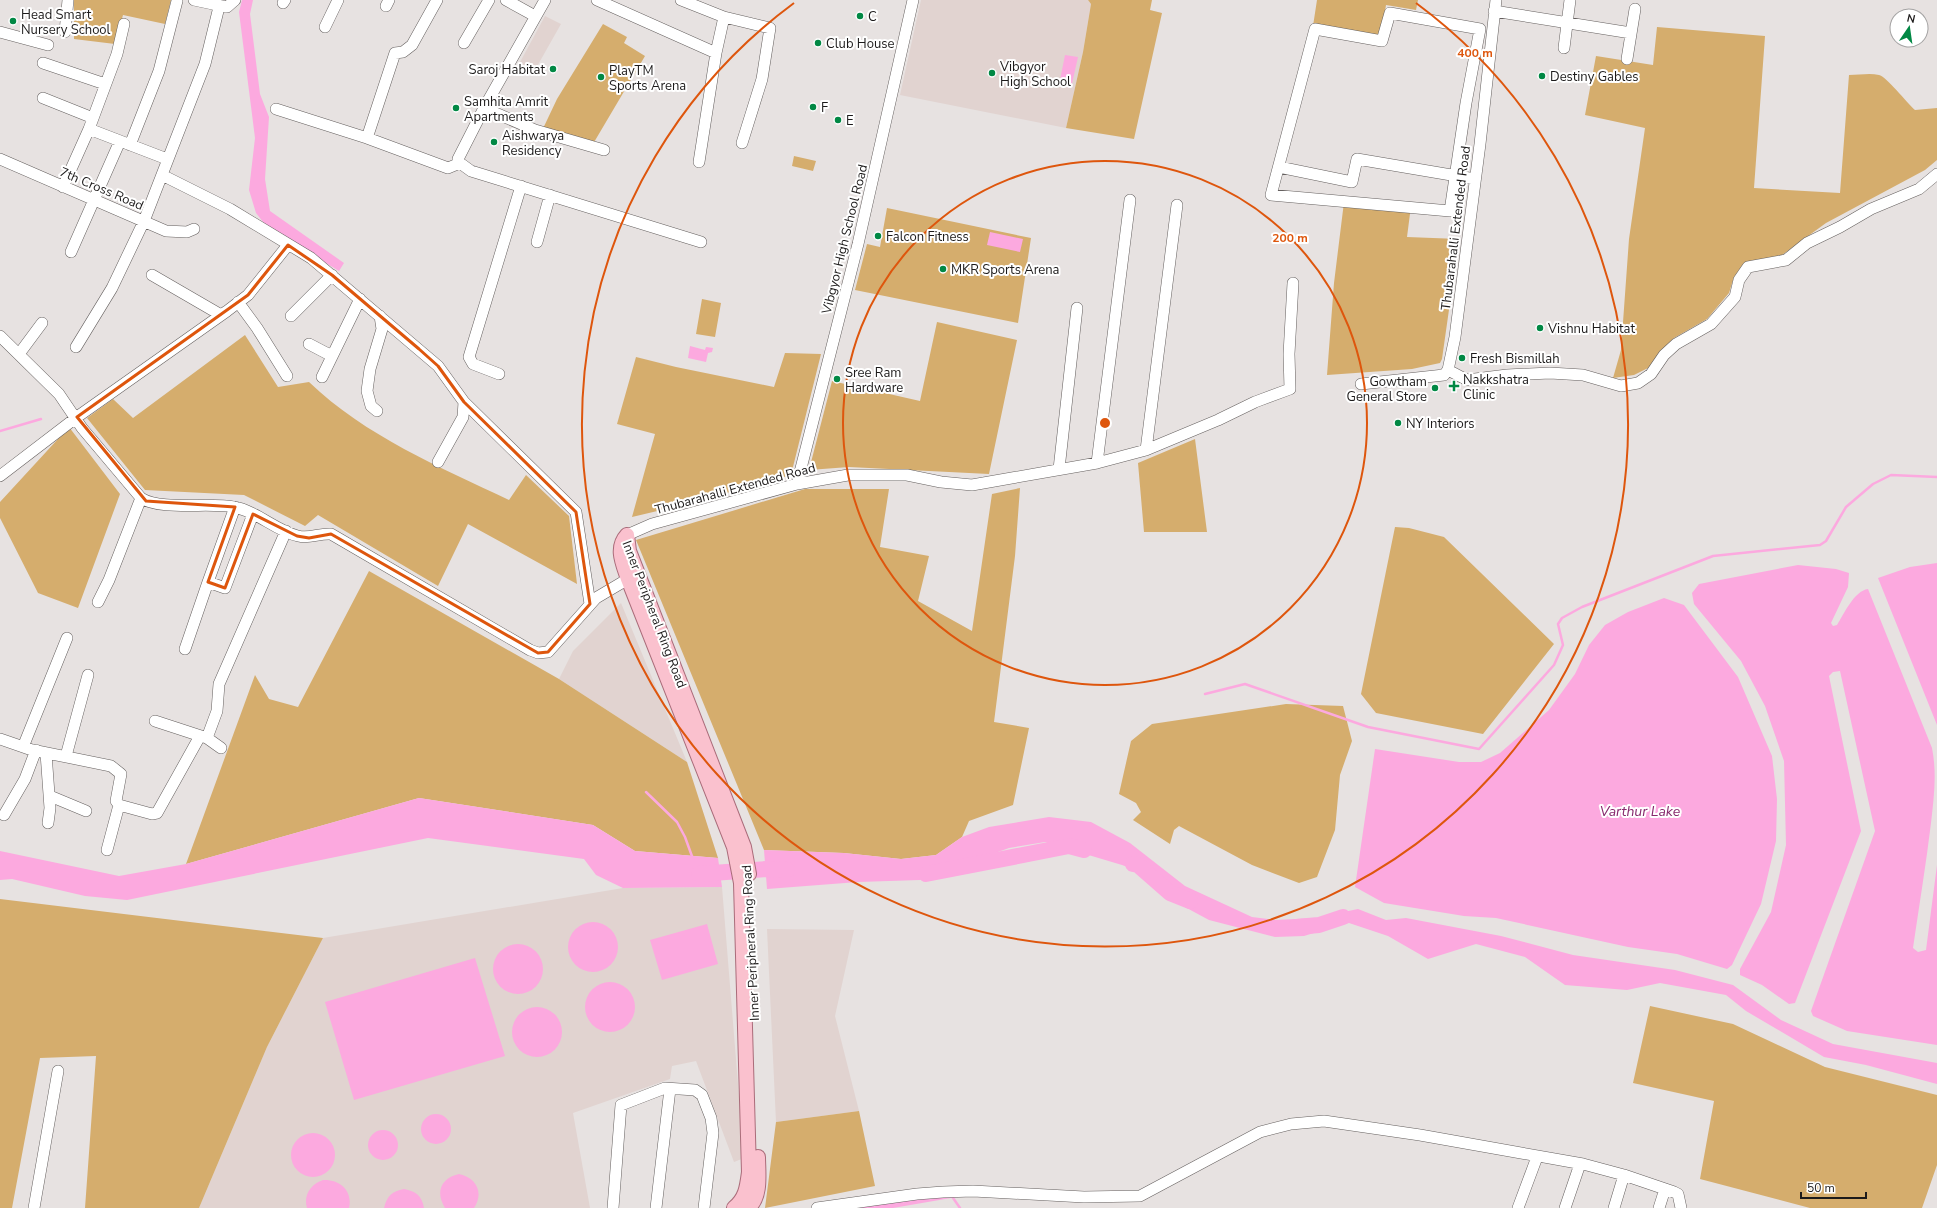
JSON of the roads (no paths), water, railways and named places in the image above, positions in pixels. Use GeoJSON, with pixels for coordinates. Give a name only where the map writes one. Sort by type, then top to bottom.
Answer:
{"type":"FeatureCollection","features":[{"type":"Feature","properties":{"kind":"main road","name":"Inner Peripheral Ring Road"},"geometry":{"type":"LineString","coordinates":[[627,534],[625,553],[628,579],[739,847]]}},
{"type":"Feature","properties":{"kind":"main road","name":"Inner Peripheral Ring Road"},"geometry":{"type":"LineString","coordinates":[[625,553],[739,847],[746,884],[758,1173],[756,1194],[751,1206],[748,1208]]}},
{"type":"Feature","properties":{"kind":"main road","name":"Inner Peripheral Ring Road"},"geometry":{"type":"LineString","coordinates":[[734,1208],[742,1201],[747,1189],[749,1172],[746,884]]}},
{"type":"Feature","properties":{"kind":"street"},"geometry":{"type":"LineString","coordinates":[[65,32],[68,0]]}},
{"type":"Feature","properties":{"kind":"street"},"geometry":{"type":"LineString","coordinates":[[194,0],[226,7],[235,0]]}},
{"type":"Feature","properties":{"kind":"street"},"geometry":{"type":"LineString","coordinates":[[325,27],[338,0]]}},
{"type":"Feature","properties":{"kind":"street"},"geometry":{"type":"LineString","coordinates":[[367,138],[394,53],[403,52],[412,45],[437,0]]}},
{"type":"Feature","properties":{"kind":"street"},"geometry":{"type":"LineString","coordinates":[[464,43],[489,0]]}},
{"type":"Feature","properties":{"kind":"street"},"geometry":{"type":"LineString","coordinates":[[506,0],[535,16]]}},
{"type":"Feature","properties":{"kind":"street"},"geometry":{"type":"LineString","coordinates":[[545,0],[484,108],[458,159],[471,171],[701,242]]}},
{"type":"Feature","properties":{"kind":"street"},"geometry":{"type":"LineString","coordinates":[[597,0],[716,52]]}},
{"type":"Feature","properties":{"kind":"street"},"geometry":{"type":"LineString","coordinates":[[681,0],[724,17],[770,28],[762,79],[742,143]]}},
{"type":"Feature","properties":{"kind":"street","name":"Vibgyor High School Road"},"geometry":{"type":"LineString","coordinates":[[797,484],[858,244],[913,0]]}},
{"type":"Feature","properties":{"kind":"street"},"geometry":{"type":"LineString","coordinates":[[1564,48],[1570,0]]}},
{"type":"Feature","properties":{"kind":"street"},"geometry":{"type":"LineString","coordinates":[[70,252],[94,200],[125,143],[159,71],[177,1]]}},
{"type":"Feature","properties":{"kind":"street"},"geometry":{"type":"LineString","coordinates":[[1495,5],[1567,22],[1631,33]]}},
{"type":"Feature","properties":{"kind":"street","name":"Thubarahalli Extended Road"},"geometry":{"type":"LineString","coordinates":[[1448,370],[1455,337],[1495,5]]}},
{"type":"Feature","properties":{"kind":"street"},"geometry":{"type":"LineString","coordinates":[[1627,59],[1635,9]]}},
{"type":"Feature","properties":{"kind":"street"},"geometry":{"type":"LineString","coordinates":[[76,347],[112,288],[144,220],[205,64],[218,11]]}},
{"type":"Feature","properties":{"kind":"street"},"geometry":{"type":"LineString","coordinates":[[1390,13],[1480,29],[1466,100],[1450,210],[1271,195],[1279,167],[1316,29],[1382,41],[1390,13]]}},
{"type":"Feature","properties":{"kind":"street"},"geometry":{"type":"LineString","coordinates":[[699,162],[716,52],[724,17]]}},
{"type":"Feature","properties":{"kind":"street"},"geometry":{"type":"LineString","coordinates":[[63,187],[91,123],[117,54],[124,24]]}},
{"type":"Feature","properties":{"kind":"street"},"geometry":{"type":"LineString","coordinates":[[0,32],[48,45]]}},
{"type":"Feature","properties":{"kind":"street"},"geometry":{"type":"LineString","coordinates":[[43,63],[105,84]]}},
{"type":"Feature","properties":{"kind":"street"},"geometry":{"type":"LineString","coordinates":[[43,98],[125,143],[167,159]]}},
{"type":"Feature","properties":{"kind":"street"},"geometry":{"type":"LineString","coordinates":[[1466,100],[1484,102]]}},
{"type":"Feature","properties":{"kind":"street"},"geometry":{"type":"LineString","coordinates":[[276,108],[367,138],[448,168],[460,162]]}},
{"type":"Feature","properties":{"kind":"street"},"geometry":{"type":"LineString","coordinates":[[484,108],[535,130],[604,150]]}},
{"type":"Feature","properties":{"kind":"street","name":"7th Cross Road"},"geometry":{"type":"LineString","coordinates":[[0,159],[63,187],[144,220],[166,231],[187,232],[194,229]]}},
{"type":"Feature","properties":{"kind":"street"},"geometry":{"type":"LineString","coordinates":[[1279,167],[1352,182],[1357,159],[1475,179]]}},
{"type":"Feature","properties":{"kind":"street"},"geometry":{"type":"LineString","coordinates":[[1361,384],[1444,375],[1448,370],[1467,380],[1507,375],[1550,373],[1583,375],[1621,386],[1638,382],[1651,374],[1664,355],[1676,344],[1712,324],[1735,297],[1739,280],[1748,267],[1786,260],[1807,243],[1840,227],[1871,209],[1919,189],[1937,174]]}},
{"type":"Feature","properties":{"kind":"street"},"geometry":{"type":"LineString","coordinates":[[162,175],[230,209],[311,258],[438,366],[464,402],[576,512],[593,601]]}},
{"type":"Feature","properties":{"kind":"street"},"geometry":{"type":"LineString","coordinates":[[499,374],[473,364],[469,357],[521,186]]}},
{"type":"Feature","properties":{"kind":"street"},"geometry":{"type":"LineString","coordinates":[[537,242],[550,195]]}},
{"type":"Feature","properties":{"kind":"street"},"geometry":{"type":"LineString","coordinates":[[1097,463],[1130,200]]}},
{"type":"Feature","properties":{"kind":"street"},"geometry":{"type":"LineString","coordinates":[[1146,450],[1177,205]]}},
{"type":"Feature","properties":{"kind":"street"},"geometry":{"type":"LineString","coordinates":[[0,476],[77,417],[248,295],[288,245]]}},
{"type":"Feature","properties":{"kind":"street"},"geometry":{"type":"LineString","coordinates":[[291,316],[332,275]]}},
{"type":"Feature","properties":{"kind":"street"},"geometry":{"type":"LineString","coordinates":[[152,276],[221,315]]}},
{"type":"Feature","properties":{"kind":"street","name":"Thubarahalli Extended Road"},"geometry":{"type":"LineString","coordinates":[[627,534],[652,524],[797,484],[848,475],[907,475],[940,482],[972,485],[1043,474],[1059,469],[1097,463],[1146,450],[1218,420],[1255,402],[1290,389],[1289,354],[1293,284]]}},
{"type":"Feature","properties":{"kind":"street"},"geometry":{"type":"LineString","coordinates":[[322,377],[360,299]]}},
{"type":"Feature","properties":{"kind":"street"},"geometry":{"type":"LineString","coordinates":[[238,302],[258,328],[287,376]]}},
{"type":"Feature","properties":{"kind":"street"},"geometry":{"type":"LineString","coordinates":[[1059,469],[1077,308]]}},
{"type":"Feature","properties":{"kind":"street"},"geometry":{"type":"LineString","coordinates":[[377,411],[371,406],[367,391],[370,369],[382,329],[380,316]]}},
{"type":"Feature","properties":{"kind":"street"},"geometry":{"type":"LineString","coordinates":[[19,354],[42,323]]}},
{"type":"Feature","properties":{"kind":"street"},"geometry":{"type":"LineString","coordinates":[[0,336],[59,394],[77,417],[82,428],[141,498],[146,501],[163,504],[235,507],[254,514],[297,536],[309,538],[324,533],[331,534],[538,654],[548,652],[593,601],[628,579]]}},
{"type":"Feature","properties":{"kind":"street"},"geometry":{"type":"LineString","coordinates":[[309,344],[332,356]]}},
{"type":"Feature","properties":{"kind":"street"},"geometry":{"type":"LineString","coordinates":[[438,462],[463,417],[464,402]]}},
{"type":"Feature","properties":{"kind":"street"},"geometry":{"type":"LineString","coordinates":[[98,602],[109,580],[141,498]]}},
{"type":"Feature","properties":{"kind":"street"},"geometry":{"type":"LineString","coordinates":[[185,649],[235,507]]}},
{"type":"Feature","properties":{"kind":"street"},"geometry":{"type":"LineString","coordinates":[[208,582],[225,588],[254,514]]}},
{"type":"Feature","properties":{"kind":"street"},"geometry":{"type":"LineString","coordinates":[[0,739],[23,747],[111,766],[121,774],[115,798],[120,805],[152,814],[157,813],[204,737],[217,711],[219,684],[286,531]]}},
{"type":"Feature","properties":{"kind":"street"},"geometry":{"type":"LineString","coordinates":[[23,747],[67,638]]}},
{"type":"Feature","properties":{"kind":"street"},"geometry":{"type":"LineString","coordinates":[[66,756],[88,676]]}},
{"type":"Feature","properties":{"kind":"street"},"geometry":{"type":"LineString","coordinates":[[155,721],[204,737],[221,748]]}},
{"type":"Feature","properties":{"kind":"street"},"geometry":{"type":"LineString","coordinates":[[41,751],[50,796],[48,823]]}},
{"type":"Feature","properties":{"kind":"street"},"geometry":{"type":"LineString","coordinates":[[4,815],[41,751]]}},
{"type":"Feature","properties":{"kind":"street"},"geometry":{"type":"LineString","coordinates":[[50,796],[86,811]]}},
{"type":"Feature","properties":{"kind":"street"},"geometry":{"type":"LineString","coordinates":[[106,850],[120,805]]}},
{"type":"Feature","properties":{"kind":"street"},"geometry":{"type":"LineString","coordinates":[[34,1208],[58,1071]]}},
{"type":"Feature","properties":{"kind":"street"},"geometry":{"type":"LineString","coordinates":[[613,1208],[621,1105],[665,1088],[698,1091],[702,1095],[710,1114],[713,1134],[704,1208]]}},
{"type":"Feature","properties":{"kind":"street"},"geometry":{"type":"LineString","coordinates":[[656,1208],[670,1089]]}},
{"type":"Feature","properties":{"kind":"street"},"geometry":{"type":"LineString","coordinates":[[817,1208],[917,1194],[944,1192],[973,1191],[1084,1197],[1140,1196],[1260,1132],[1291,1124],[1324,1121],[1420,1135],[1580,1164],[1624,1175],[1678,1194],[1681,1208]]}},
{"type":"Feature","properties":{"kind":"street"},"geometry":{"type":"LineString","coordinates":[[1518,1208],[1537,1157]]}},
{"type":"Feature","properties":{"kind":"street"},"geometry":{"type":"LineString","coordinates":[[1565,1208],[1580,1164]]}},
{"type":"Feature","properties":{"kind":"street"},"geometry":{"type":"LineString","coordinates":[[1614,1208],[1624,1175]]}},
{"type":"Feature","properties":{"kind":"street"},"geometry":{"type":"LineString","coordinates":[[1659,1208],[1665,1189]]}},
{"type":"Feature","properties":{"kind":"water"},"geometry":{"type":"Polygon","coordinates":[[[242,0],[253,0],[250,14],[260,94],[269,117],[265,179],[270,211],[344,263],[339,271],[267,227],[256,213],[249,190],[255,138],[239,12],[242,0]]]}},
{"type":"Feature","properties":{"kind":"water"},"geometry":{"type":"Polygon","coordinates":[[[1065,55],[1078,57],[1071,88],[1059,85],[1065,55]]]}},
{"type":"Feature","properties":{"kind":"water"},"geometry":{"type":"Polygon","coordinates":[[[990,232],[1023,239],[1020,252],[987,245],[990,232]]]}},
{"type":"Feature","properties":{"kind":"water"},"geometry":{"type":"Polygon","coordinates":[[[690,346],[705,350],[706,347],[713,348],[712,352],[708,353],[706,362],[688,358],[690,346]]]}},
{"type":"Feature","properties":{"kind":"water"},"geometry":{"type":"Polygon","coordinates":[[[1937,563],[1937,725],[1878,578],[1910,567],[1937,563]]]}},
{"type":"Feature","properties":{"kind":"water"},"geometry":{"type":"Polygon","coordinates":[[[1798,565],[1836,569],[1849,573],[1848,587],[1831,623],[1833,626],[1837,625],[1854,598],[1858,594],[1868,589],[1932,748],[1935,776],[1933,804],[1913,948],[1918,952],[1926,950],[1937,865],[1937,1045],[1847,1031],[1813,1016],[1811,1011],[1875,831],[1840,671],[1833,672],[1829,676],[1861,831],[1795,1003],[1789,1004],[1762,985],[1740,975],[1740,969],[1771,912],[1786,845],[1784,761],[1765,706],[1741,661],[1694,604],[1692,593],[1699,584],[1798,565]]]}},
{"type":"Feature","properties":{"kind":"water","name":"Varthur Lake"},"geometry":{"type":"Polygon","coordinates":[[[1664,598],[1684,605],[1738,677],[1772,756],[1777,799],[1776,841],[1761,904],[1732,965],[1727,969],[1677,954],[1628,947],[1496,918],[1464,916],[1384,903],[1355,887],[1375,749],[1459,762],[1481,762],[1500,753],[1549,710],[1575,674],[1589,645],[1605,625],[1628,612],[1664,598]]]}},
{"type":"Feature","properties":{"kind":"water"},"geometry":{"type":"Polygon","coordinates":[[[419,798],[593,825],[635,851],[718,858],[722,887],[623,888],[596,875],[584,859],[428,838],[127,900],[85,896],[12,879],[0,880],[0,851],[119,876],[186,864],[419,798]]]}},
{"type":"Feature","properties":{"kind":"water"},"geometry":{"type":"Polygon","coordinates":[[[1049,817],[1091,822],[1130,843],[1185,886],[1252,917],[1275,920],[1317,918],[1317,932],[1304,936],[1275,937],[1209,920],[1183,906],[1157,878],[1122,865],[1045,842],[1009,848],[920,880],[858,882],[767,889],[764,850],[844,853],[901,859],[936,855],[962,837],[989,827],[1049,817]]]}},
{"type":"Feature","properties":{"kind":"water"},"geometry":{"type":"Polygon","coordinates":[[[1358,909],[1386,920],[1406,918],[1501,936],[1573,955],[1675,970],[1733,985],[1781,1020],[1833,1044],[1937,1063],[1937,1084],[1866,1065],[1824,1057],[1746,1011],[1726,995],[1660,983],[1627,990],[1565,985],[1525,957],[1476,944],[1428,959],[1388,936],[1349,923],[1321,929],[1324,916],[1358,909]]]}},
{"type":"Feature","properties":{"kind":"water"},"geometry":{"type":"Polygon","coordinates":[[[593,922],[602,924],[613,933],[618,947],[616,956],[607,967],[593,972],[584,970],[573,961],[568,947],[570,938],[579,927],[593,922]]]}},
{"type":"Feature","properties":{"kind":"water"},"geometry":{"type":"Polygon","coordinates":[[[707,924],[718,964],[662,980],[650,940],[707,924]]]}},
{"type":"Feature","properties":{"kind":"water"},"geometry":{"type":"Polygon","coordinates":[[[518,944],[527,946],[538,955],[543,969],[541,978],[532,989],[518,994],[509,992],[498,983],[493,969],[495,960],[504,949],[518,944]]]}},
{"type":"Feature","properties":{"kind":"water"},"geometry":{"type":"Polygon","coordinates":[[[475,958],[505,1056],[354,1100],[325,1002],[475,958]]]}},
{"type":"Feature","properties":{"kind":"water"},"geometry":{"type":"Polygon","coordinates":[[[610,982],[619,984],[630,993],[635,1007],[633,1016],[624,1027],[610,1032],[601,1030],[590,1021],[585,1007],[587,998],[596,987],[610,982]]]}},
{"type":"Feature","properties":{"kind":"water"},"geometry":{"type":"Polygon","coordinates":[[[537,1007],[546,1009],[557,1018],[562,1032],[560,1041],[551,1052],[537,1057],[528,1055],[517,1046],[512,1032],[514,1023],[523,1012],[537,1007]]]}},
{"type":"Feature","properties":{"kind":"water"},"geometry":{"type":"Polygon","coordinates":[[[436,1114],[447,1118],[451,1129],[447,1140],[436,1144],[425,1140],[421,1129],[425,1118],[436,1114]]]}},
{"type":"Feature","properties":{"kind":"water"},"geometry":{"type":"Polygon","coordinates":[[[383,1130],[394,1134],[398,1145],[394,1156],[383,1160],[372,1156],[368,1145],[372,1134],[383,1130]]]}},
{"type":"Feature","properties":{"kind":"water"},"geometry":{"type":"Polygon","coordinates":[[[309,1133],[317,1133],[329,1139],[335,1151],[335,1159],[329,1171],[317,1177],[309,1177],[297,1171],[291,1159],[291,1151],[297,1139],[309,1133]]]}},
{"type":"Feature","properties":{"kind":"water"},"geometry":{"type":"Polygon","coordinates":[[[459,1174],[470,1179],[477,1187],[478,1197],[474,1208],[445,1208],[442,1202],[440,1191],[444,1182],[459,1174]]]}},
{"type":"Feature","properties":{"kind":"water"},"geometry":{"type":"Polygon","coordinates":[[[323,1180],[335,1182],[344,1187],[349,1196],[349,1208],[307,1208],[307,1194],[315,1184],[323,1180]]]}},
{"type":"Feature","properties":{"kind":"water"},"geometry":{"type":"Polygon","coordinates":[[[404,1189],[412,1191],[418,1195],[422,1200],[424,1208],[384,1208],[387,1200],[393,1193],[404,1189]]]}},
{"type":"Feature","properties":{"kind":"water"},"geometry":{"type":"Polygon","coordinates":[[[952,1190],[951,1198],[893,1208],[855,1208],[952,1190]]]}},
{"type":"Feature","properties":{"kind":"waterway"},"geometry":{"type":"LineString","coordinates":[[0,431],[41,419]]}},
{"type":"Feature","properties":{"kind":"waterway"},"geometry":{"type":"LineString","coordinates":[[1205,694],[1245,684],[1368,727],[1479,749],[1554,665],[1563,645],[1558,624],[1562,618],[1582,607],[1713,556],[1820,545],[1826,541],[1846,507],[1873,484],[1891,475],[1937,477]]}},
{"type":"Feature","properties":{"kind":"waterway"},"geometry":{"type":"LineString","coordinates":[[646,792],[677,822],[685,837],[693,859]]}},
{"type":"Feature","properties":{"kind":"waterway"},"geometry":{"type":"LineString","coordinates":[[926,874],[1069,846],[1084,850]]}},
{"type":"Feature","properties":{"kind":"waterway"},"geometry":{"type":"LineString","coordinates":[[1133,864],[1138,865],[1170,893],[1190,901]]}},
{"type":"Feature","properties":{"kind":"waterway"},"geometry":{"type":"LineString","coordinates":[[699,874],[766,869],[787,870]]}},
{"type":"Feature","properties":{"kind":"waterway"},"geometry":{"type":"LineString","coordinates":[[1296,927],[1319,925],[1343,917]]}},
{"type":"Feature","properties":{"kind":"waterway"},"geometry":{"type":"LineString","coordinates":[[951,1195],[960,1208]]}},
{"type":"Feature","properties":{"kind":"place","name":"C"},"geometry":{"type":"Point","coordinates":[860,16]}},
{"type":"Feature","properties":{"kind":"place","name":"Head Smart Nursery School"},"geometry":{"type":"Point","coordinates":[13,21]}},
{"type":"Feature","properties":{"kind":"place","name":"Club House"},"geometry":{"type":"Point","coordinates":[818,43]}},
{"type":"Feature","properties":{"kind":"place","name":"Saroj Habitat"},"geometry":{"type":"Point","coordinates":[553,69]}},
{"type":"Feature","properties":{"kind":"place","name":"Vibgyor High School"},"geometry":{"type":"Point","coordinates":[992,73]}},
{"type":"Feature","properties":{"kind":"place","name":"Destiny Gables"},"geometry":{"type":"Point","coordinates":[1542,76]}},
{"type":"Feature","properties":{"kind":"place","name":"PlayTM Sports Arena"},"geometry":{"type":"Point","coordinates":[601,77]}},
{"type":"Feature","properties":{"kind":"place","name":"F"},"geometry":{"type":"Point","coordinates":[813,107]}},
{"type":"Feature","properties":{"kind":"place","name":"Samhita Amrit Apartments"},"geometry":{"type":"Point","coordinates":[456,108]}},
{"type":"Feature","properties":{"kind":"place","name":"E"},"geometry":{"type":"Point","coordinates":[838,120]}},
{"type":"Feature","properties":{"kind":"place","name":"Aishwarya Residency"},"geometry":{"type":"Point","coordinates":[494,142]}},
{"type":"Feature","properties":{"kind":"place","name":"Falcon Fitness"},"geometry":{"type":"Point","coordinates":[878,236]}},
{"type":"Feature","properties":{"kind":"place","name":"MKR Sports Arena"},"geometry":{"type":"Point","coordinates":[943,269]}},
{"type":"Feature","properties":{"kind":"place","name":"Vishnu Habitat"},"geometry":{"type":"Point","coordinates":[1540,328]}},
{"type":"Feature","properties":{"kind":"place","name":"Fresh Bismillah"},"geometry":{"type":"Point","coordinates":[1462,358]}},
{"type":"Feature","properties":{"kind":"place","name":"Sree Ram Hardware"},"geometry":{"type":"Point","coordinates":[837,379]}},
{"type":"Feature","properties":{"kind":"place","name":"Nakkshatra Clinic"},"geometry":{"type":"Point","coordinates":[1454,386]}},
{"type":"Feature","properties":{"kind":"place","name":"Gowtham General Store"},"geometry":{"type":"Point","coordinates":[1435,388]}},
{"type":"Feature","properties":{"kind":"place","name":"NY Interiors"},"geometry":{"type":"Point","coordinates":[1398,423]}}]}
